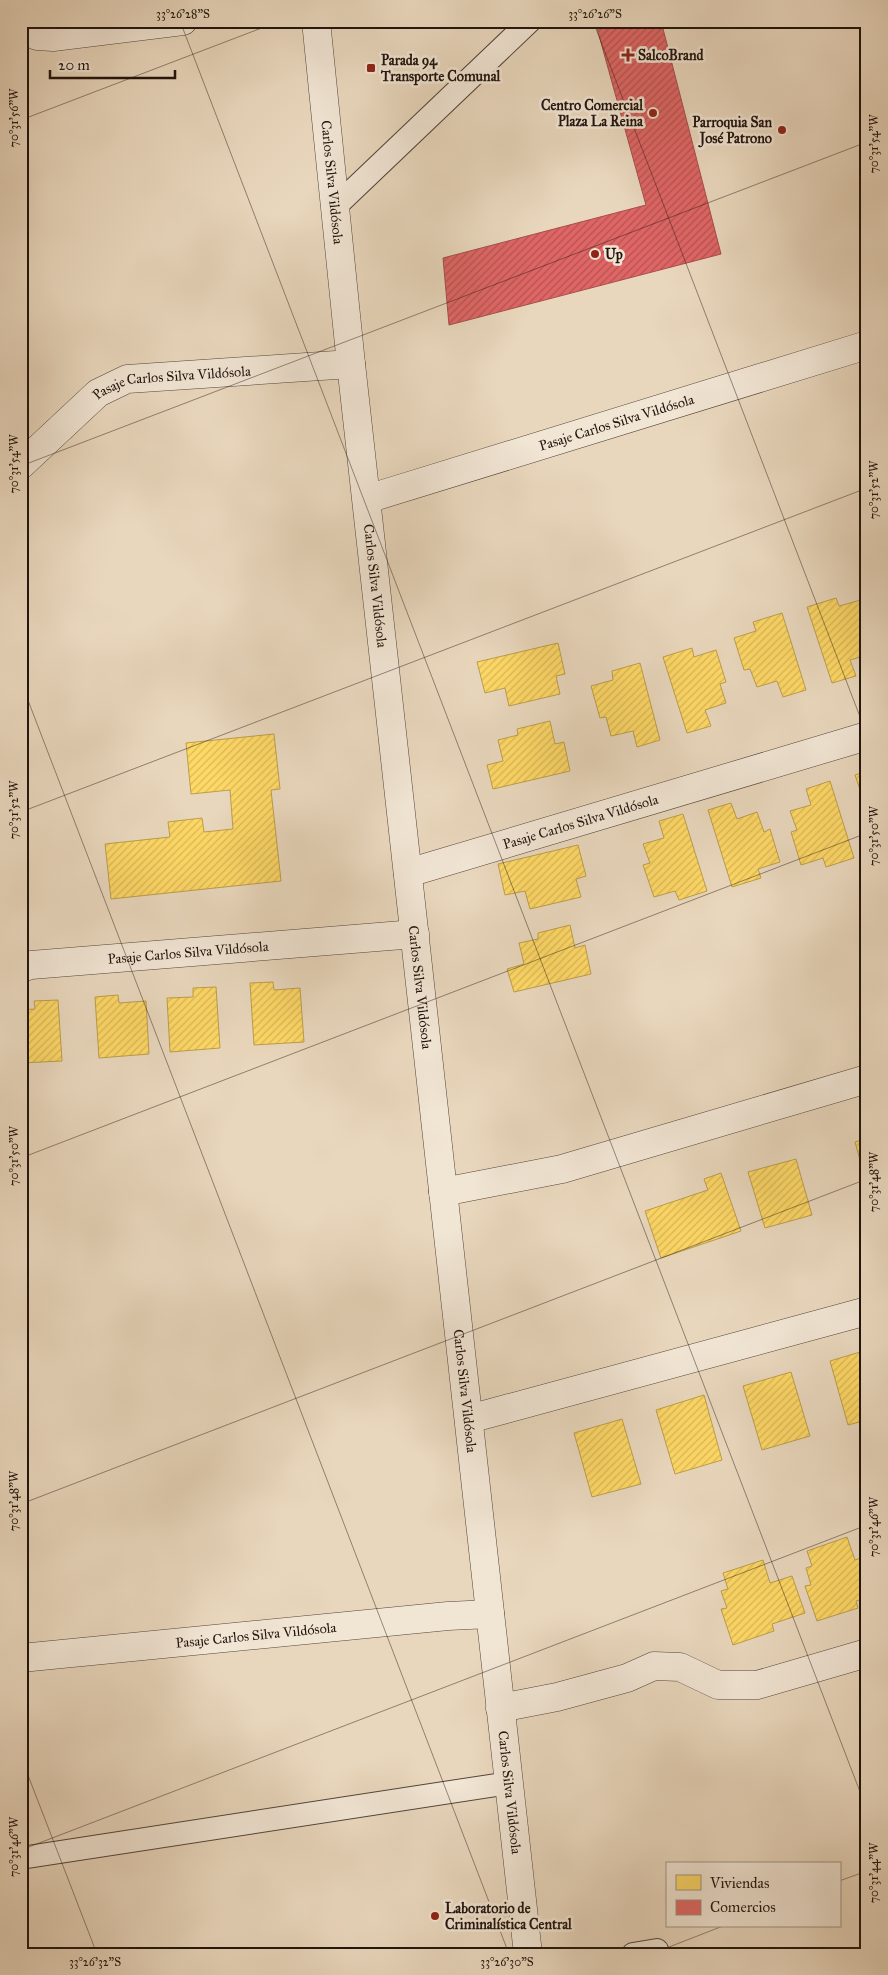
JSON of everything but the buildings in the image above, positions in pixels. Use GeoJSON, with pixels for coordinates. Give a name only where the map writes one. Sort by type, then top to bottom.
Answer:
{"type":"FeatureCollection","features":[{"type":"Feature","properties":{"kind":"street"},"geometry":{"type":"LineString","coordinates":[[21,28],[37,36],[53,37],[183,21]]}},
{"type":"Feature","properties":{"kind":"street","name":"Carlos Silva Vildósola"},"geometry":{"type":"LineString","coordinates":[[316,21],[351,364],[368,499],[528,1954]]}},
{"type":"Feature","properties":{"kind":"street","name":"Pasaje Carlos Silva Vildósola"},"geometry":{"type":"LineString","coordinates":[[368,499],[867,345]]}},
{"type":"Feature","properties":{"kind":"street","name":"Pasaje Carlos Silva Vildósola"},"geometry":{"type":"LineString","coordinates":[[21,466],[98,392],[127,380],[351,364]]}},
{"type":"Feature","properties":{"kind":"street","name":"Pasaje Carlos Silva Vildósola"},"geometry":{"type":"LineString","coordinates":[[408,873],[867,736]]}},
{"type":"Feature","properties":{"kind":"street","name":"Pasaje Carlos Silva Vildósola"},"geometry":{"type":"LineString","coordinates":[[21,968],[32,964],[415,934]]}},
{"type":"Feature","properties":{"kind":"street"},"geometry":{"type":"LineString","coordinates":[[443,1192],[562,1169],[867,1079]]}},
{"type":"Feature","properties":{"kind":"street"},"geometry":{"type":"LineString","coordinates":[[469,1419],[867,1311]]}},
{"type":"Feature","properties":{"kind":"street","name":"Pasaje Carlos Silva Vildósola"},"geometry":{"type":"LineString","coordinates":[[21,1658],[438,1616],[490,1614]]}},
{"type":"Feature","properties":{"kind":"street"},"geometry":{"type":"LineString","coordinates":[[500,1708],[557,1697],[610,1683],[654,1666],[680,1667],[718,1685],[757,1685],[867,1653]]}},
{"type":"Feature","properties":{"kind":"lane"},"geometry":{"type":"LineString","coordinates":[[335,207],[530,21]]}},
{"type":"Feature","properties":{"kind":"lane"},"geometry":{"type":"LineString","coordinates":[[21,1858],[509,1783]]}},
{"type":"Feature","properties":{"kind":"lane"},"geometry":{"type":"LineString","coordinates":[[633,1954],[657,1950],[658,1954]]}},
{"type":"Feature","properties":{"kind":"place","name":"SalcoBrand"},"geometry":{"type":"Point","coordinates":[628,55]}},
{"type":"Feature","properties":{"kind":"place","name":"Parada 94 Transporte Comunal"},"geometry":{"type":"Point","coordinates":[371,68]}},
{"type":"Feature","properties":{"kind":"place","name":"Centro Comercial Plaza La Reina"},"geometry":{"type":"Point","coordinates":[653,113]}},
{"type":"Feature","properties":{"kind":"place","name":"Parroquia San José Patrono"},"geometry":{"type":"Point","coordinates":[782,130]}},
{"type":"Feature","properties":{"kind":"place","name":"Up"},"geometry":{"type":"Point","coordinates":[595,254]}},
{"type":"Feature","properties":{"kind":"place","name":"Laboratorio de Criminalística Central"},"geometry":{"type":"Point","coordinates":[435,1916]}}]}
